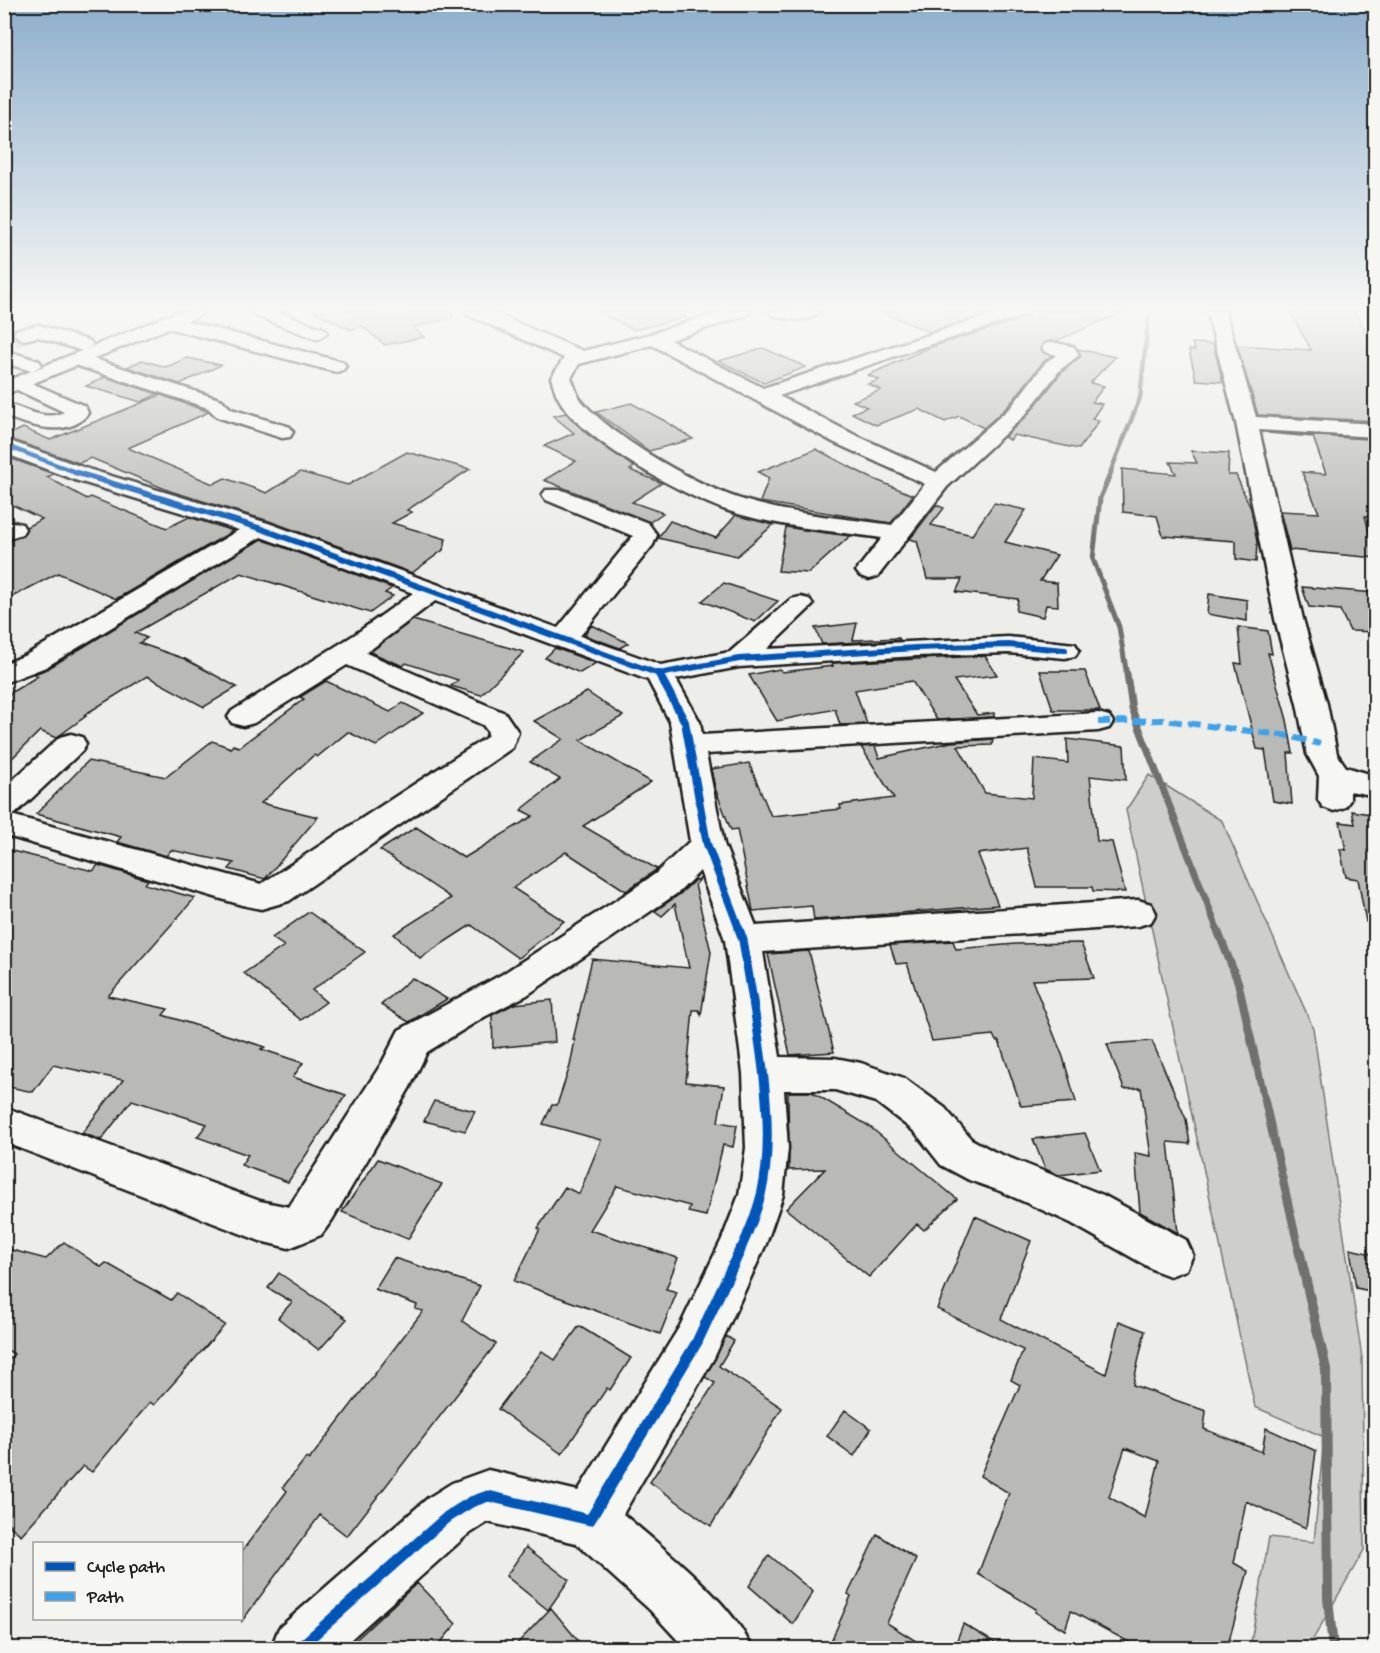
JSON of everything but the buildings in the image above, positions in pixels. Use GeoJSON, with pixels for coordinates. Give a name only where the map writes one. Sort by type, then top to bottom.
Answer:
{"type":"FeatureCollection","features":[{"type":"Feature","properties":{"kind":"main road"},"geometry":{"type":"LineString","coordinates":[[4,409],[45,423],[57,422],[77,413],[78,410],[47,388]]}},
{"type":"Feature","properties":{"kind":"main road"},"geometry":{"type":"LineString","coordinates":[[181,388],[215,404],[224,413],[282,432]]}},
{"type":"Feature","properties":{"kind":"main road"},"geometry":{"type":"LineString","coordinates":[[563,388],[573,405],[606,434],[694,489],[751,508],[897,533]]}},
{"type":"Feature","properties":{"kind":"main road"},"geometry":{"type":"LineString","coordinates":[[749,388],[843,438],[939,482]]}},
{"type":"Feature","properties":{"kind":"main road"},"geometry":{"type":"LineString","coordinates":[[762,395],[782,388]]}},
{"type":"Feature","properties":{"kind":"main road"},"geometry":{"type":"LineString","coordinates":[[869,571],[939,482],[1018,411],[1036,388]]}},
{"type":"Feature","properties":{"kind":"main road"},"geometry":{"type":"LineString","coordinates":[[1237,388],[1322,754],[1335,787],[1350,781],[1376,786]]}},
{"type":"Feature","properties":{"kind":"main road"},"geometry":{"type":"LineString","coordinates":[[1247,423],[1376,431]]}},
{"type":"Feature","properties":{"kind":"main road"},"geometry":{"type":"LineString","coordinates":[[4,445],[83,475],[259,528],[659,674],[739,658],[1008,645],[1065,650]]}},
{"type":"Feature","properties":{"kind":"main road"},"geometry":{"type":"LineString","coordinates":[[554,495],[639,528],[645,535],[644,540],[564,638]]}},
{"type":"Feature","properties":{"kind":"main road"},"geometry":{"type":"LineString","coordinates":[[4,675],[36,661],[259,528]]}},
{"type":"Feature","properties":{"kind":"main road"},"geometry":{"type":"LineString","coordinates":[[243,717],[345,654],[398,618],[433,590]]}},
{"type":"Feature","properties":{"kind":"main road"},"geometry":{"type":"LineString","coordinates":[[739,658],[800,605]]}},
{"type":"Feature","properties":{"kind":"main road"},"geometry":{"type":"LineString","coordinates":[[4,824],[248,894],[261,897],[277,892],[501,741],[503,732],[494,719],[345,654]]}},
{"type":"Feature","properties":{"kind":"main road"},"geometry":{"type":"LineString","coordinates":[[590,1520],[697,1342],[743,1244],[761,1194],[767,1148],[764,1072],[743,940],[706,844],[685,722],[659,674]]}},
{"type":"Feature","properties":{"kind":"main road"},"geometry":{"type":"LineString","coordinates":[[690,745],[1098,722]]}},
{"type":"Feature","properties":{"kind":"main road"},"geometry":{"type":"LineString","coordinates":[[4,806],[71,744]]}},
{"type":"Feature","properties":{"kind":"main road"},"geometry":{"type":"LineString","coordinates":[[4,1124],[260,1221],[289,1228],[305,1221],[316,1206],[396,1075],[413,1041],[470,1006],[514,985],[644,899],[667,883],[706,844]]}},
{"type":"Feature","properties":{"kind":"main road"},"geometry":{"type":"LineString","coordinates":[[743,940],[1138,913]]}},
{"type":"Feature","properties":{"kind":"main road"},"geometry":{"type":"LineString","coordinates":[[764,1072],[834,1074],[861,1079],[890,1090],[930,1120],[956,1152],[984,1167],[1010,1175],[1088,1209],[1170,1255]]}},
{"type":"Feature","properties":{"kind":"main road"},"geometry":{"type":"LineString","coordinates":[[299,1648],[447,1517],[471,1502],[488,1496],[590,1520],[669,1591],[723,1648]]}},
{"type":"Feature","properties":{"kind":"shaded area"},"geometry":{"type":"Polygon","coordinates":[[[1149,775],[1222,821],[1313,1028],[1362,1358],[1364,1550],[1308,1648],[1250,1648],[1269,1537],[1314,1542],[1324,1437],[1255,1407],[1126,810],[1149,775]]]}},
{"type":"Feature","properties":{"kind":"waterway"},"geometry":{"type":"LineString","coordinates":[[1110,473],[1140,398],[1141,388]]}},
{"type":"Feature","properties":{"kind":"waterway"},"geometry":{"type":"LineString","coordinates":[[1111,472],[1100,498],[1093,559],[1119,627],[1127,676]]}},
{"type":"Feature","properties":{"kind":"waterway"},"geometry":{"type":"LineString","coordinates":[[1127,674],[1132,709],[1218,931]]}},
{"type":"Feature","properties":{"kind":"waterway"},"geometry":{"type":"LineString","coordinates":[[1217,929],[1238,982],[1299,1251]]}},
{"type":"Feature","properties":{"kind":"waterway"},"geometry":{"type":"LineString","coordinates":[[1299,1250],[1326,1369],[1328,1598],[1333,1648]]}},
{"type":"Feature","properties":{"kind":"marked path"},"geometry":{"type":"LineString","coordinates":[[1098,722],[1163,720],[1289,736],[1320,744]]}},
{"type":"Feature","properties":{"kind":"cycle path"},"geometry":{"type":"LineString","coordinates":[[4,445],[83,475],[259,528],[659,674],[739,659],[916,648],[1008,645],[1065,650]]}},
{"type":"Feature","properties":{"kind":"cycle path"},"geometry":{"type":"LineString","coordinates":[[299,1648],[447,1517],[471,1502],[488,1496],[590,1520],[697,1342],[743,1244],[761,1195],[767,1148],[763,1073],[743,940],[707,844],[685,722],[659,674]]}}]}
